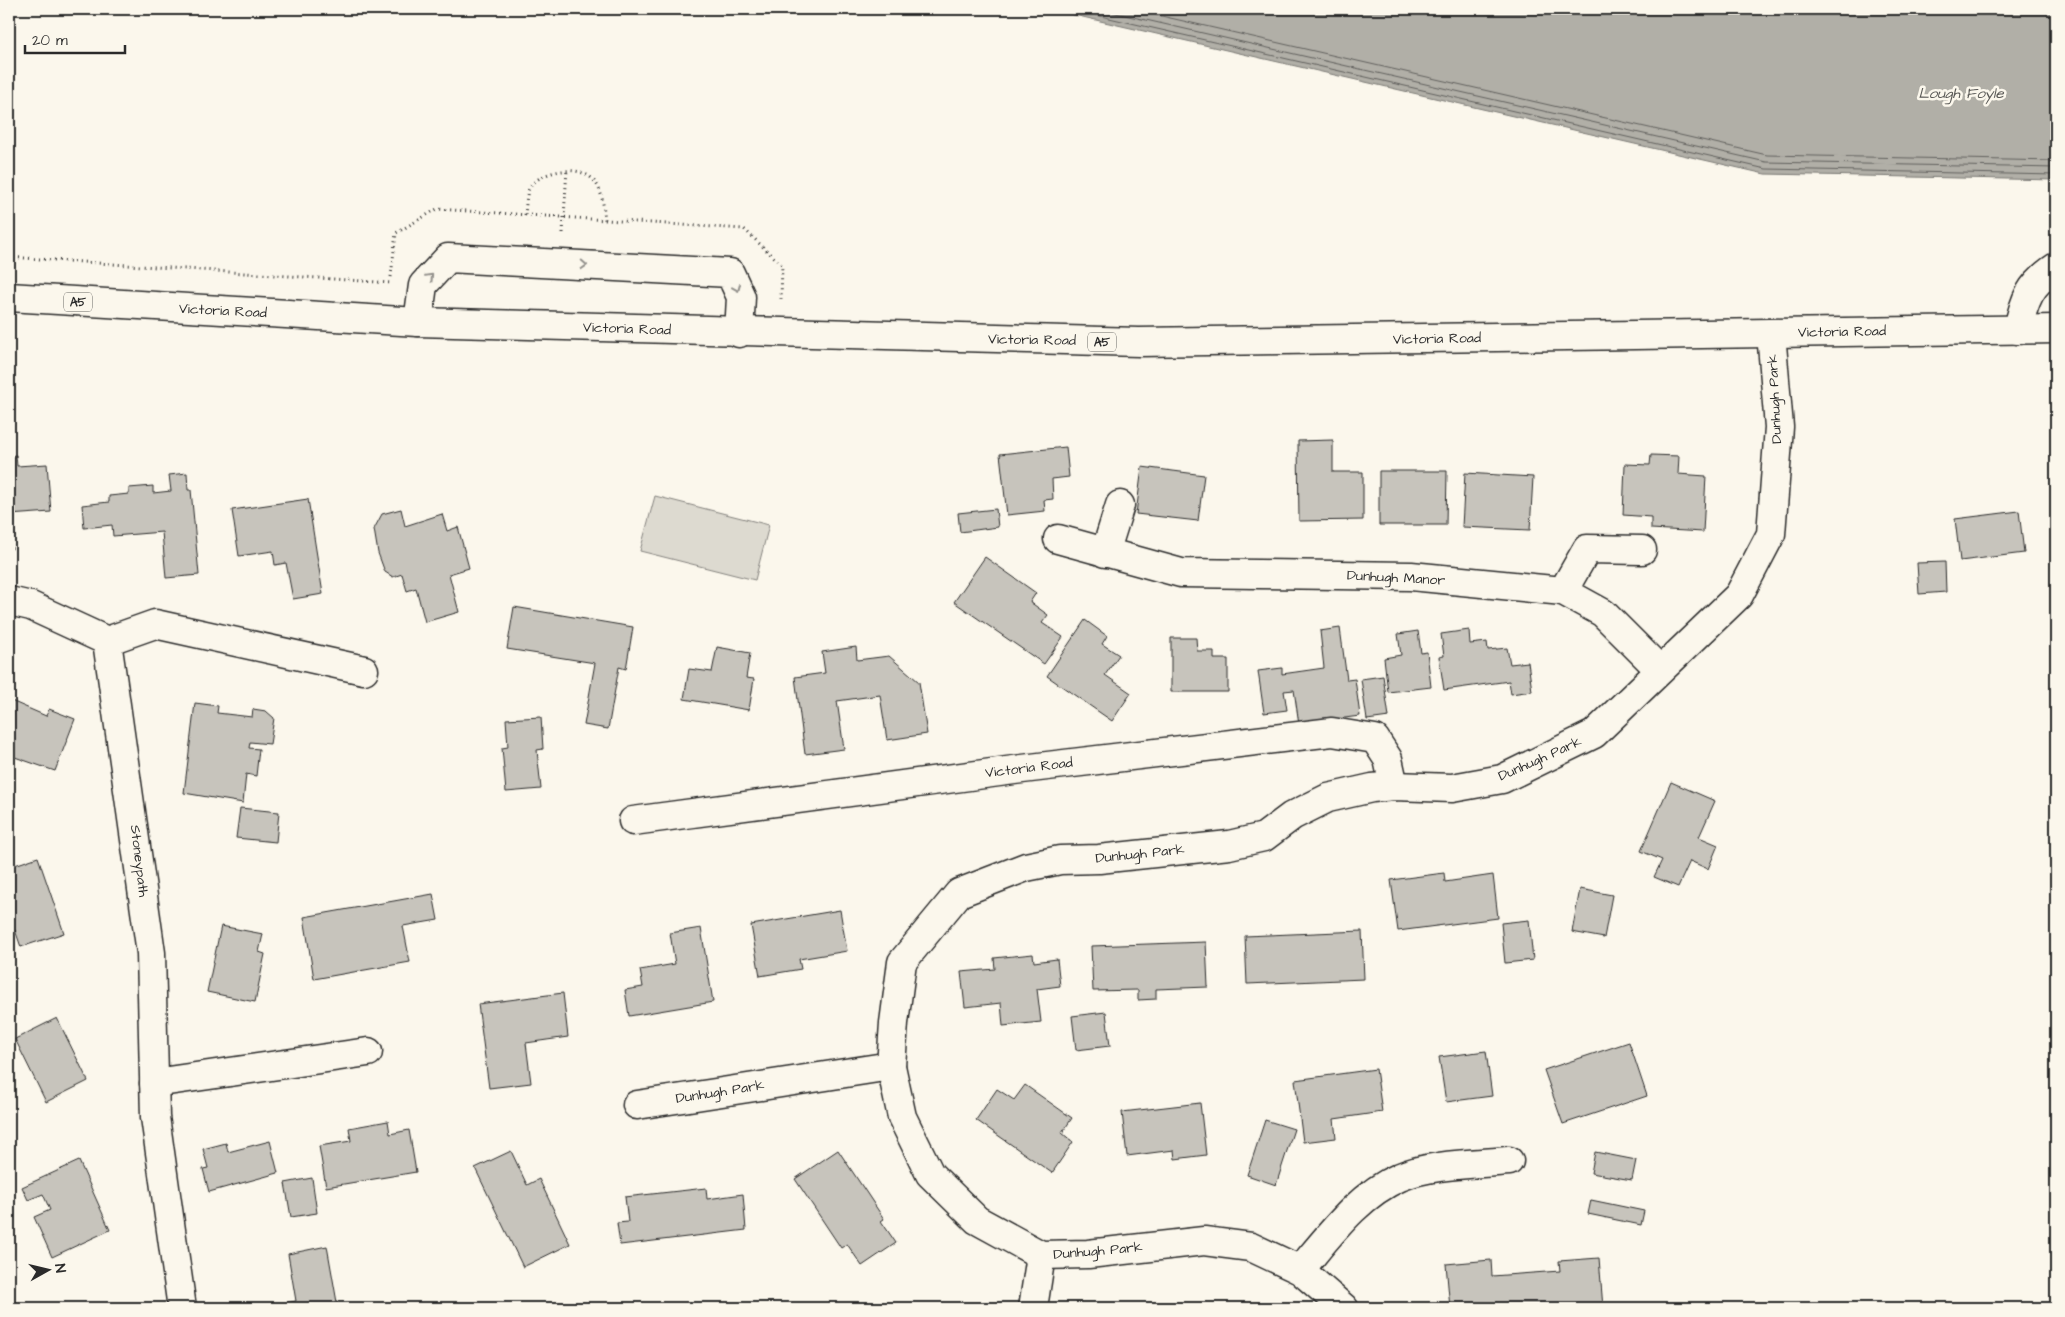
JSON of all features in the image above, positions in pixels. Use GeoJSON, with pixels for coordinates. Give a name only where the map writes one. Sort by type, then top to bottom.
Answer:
{"type":"FeatureCollection","features":[{"type":"Feature","properties":{"kind":"main road"},"geometry":{"type":"LineString","coordinates":[[418,322],[422,285],[448,258],[730,273],[741,297],[740,333]]}},
{"type":"Feature","properties":{"kind":"main road"},"geometry":{"type":"LineString","coordinates":[[2018,330],[2022,306],[2039,278],[2056,267]]}},
{"type":"Feature","properties":{"kind":"main road","name":"Victoria Road"},"geometry":{"type":"LineString","coordinates":[[9,297],[418,322],[740,333],[1139,342],[2056,329]]}},
{"type":"Feature","properties":{"kind":"main road","name":"Dunhugh Park"},"geometry":{"type":"LineString","coordinates":[[1344,1308],[1300,1270],[1250,1247],[1204,1241],[1088,1254],[1041,1255],[977,1220],[930,1174],[902,1117],[891,1066],[894,1023],[902,962],[959,894],[1026,867],[1060,860],[1099,859],[1229,845],[1264,837],[1292,816],[1328,798],[1372,788],[1394,786],[1452,788],[1502,779],[1594,734],[1739,595],[1771,534],[1779,427],[1771,334]]}},
{"type":"Feature","properties":{"kind":"main road"},"geometry":{"type":"LineString","coordinates":[[1105,552],[1120,505]]}},
{"type":"Feature","properties":{"kind":"main road","name":"Dunhugh Manor"},"geometry":{"type":"LineString","coordinates":[[1058,539],[1181,573],[1411,576],[1563,591],[1603,613],[1660,670]]}},
{"type":"Feature","properties":{"kind":"main road"},"geometry":{"type":"LineString","coordinates":[[1563,591],[1587,549],[1642,550]]}},
{"type":"Feature","properties":{"kind":"main road"},"geometry":{"type":"LineString","coordinates":[[9,601],[31,606],[107,641],[155,624],[364,670]]}},
{"type":"Feature","properties":{"kind":"main road","name":"Stoneypath"},"geometry":{"type":"LineString","coordinates":[[107,641],[151,953],[155,1117],[179,1273],[182,1308]]}},
{"type":"Feature","properties":{"kind":"main road","name":"Victoria Road"},"geometry":{"type":"LineString","coordinates":[[633,821],[1014,770],[1332,732],[1375,739],[1388,759],[1394,786]]}},
{"type":"Feature","properties":{"kind":"main road"},"geometry":{"type":"LineString","coordinates":[[154,1082],[368,1052]]}},
{"type":"Feature","properties":{"kind":"main road","name":"Dunhugh Park"},"geometry":{"type":"LineString","coordinates":[[637,1105],[891,1066]]}},
{"type":"Feature","properties":{"kind":"main road"},"geometry":{"type":"LineString","coordinates":[[1300,1270],[1358,1204],[1400,1177],[1446,1166],[1509,1161]]}},
{"type":"Feature","properties":{"kind":"main road","name":"Dunhugh Park"},"geometry":{"type":"LineString","coordinates":[[1033,1308],[1041,1255]]}},
{"type":"Feature","properties":{"kind":"path"},"geometry":{"type":"LineString","coordinates":[[524,215],[528,190],[543,176],[567,169],[589,176],[602,194],[604,220]]}},
{"type":"Feature","properties":{"kind":"path"},"geometry":{"type":"LineString","coordinates":[[561,264],[567,169]]}},
{"type":"Feature","properties":{"kind":"path"},"geometry":{"type":"LineString","coordinates":[[391,283],[396,233],[437,209],[744,229],[782,265],[781,299]]}},
{"type":"Feature","properties":{"kind":"path"},"geometry":{"type":"LineString","coordinates":[[9,257],[422,285]]}},
{"type":"Feature","properties":{"kind":"path"},"geometry":{"type":"LineString","coordinates":[[741,297],[790,299]]}},
{"type":"Feature","properties":{"kind":"shaded area"},"geometry":{"type":"Polygon","coordinates":[[[655,496],[769,525],[755,580],[640,551],[655,496]]]}},
{"type":"Feature","properties":{"kind":"water","name":"Lough Foyle"},"geometry":{"type":"Polygon","coordinates":[[[1048,9],[2056,9],[2056,180],[1765,174],[1048,9]]]}},
{"type":"Feature","properties":{"kind":"building"},"geometry":{"type":"Polygon","coordinates":[[[1333,440],[1333,472],[1363,472],[1363,520],[1299,521],[1298,441],[1333,440]]]}},
{"type":"Feature","properties":{"kind":"building"},"geometry":{"type":"Polygon","coordinates":[[[1066,447],[1069,477],[1052,479],[1053,499],[1044,500],[1045,511],[1007,515],[1000,454],[1066,447]]]}},
{"type":"Feature","properties":{"kind":"building"},"geometry":{"type":"Polygon","coordinates":[[[16,455],[17,466],[47,464],[51,512],[9,515],[9,456],[16,455]]]}},
{"type":"Feature","properties":{"kind":"building"},"geometry":{"type":"Polygon","coordinates":[[[1651,455],[1679,456],[1678,474],[1706,476],[1703,532],[1651,529],[1651,517],[1623,515],[1625,464],[1650,465],[1651,455]]]}},
{"type":"Feature","properties":{"kind":"building"},"geometry":{"type":"Polygon","coordinates":[[[1142,467],[1204,475],[1198,521],[1136,514],[1142,467]]]}},
{"type":"Feature","properties":{"kind":"building"},"geometry":{"type":"Polygon","coordinates":[[[1379,471],[1447,471],[1446,525],[1379,525],[1379,471]]]}},
{"type":"Feature","properties":{"kind":"building"},"geometry":{"type":"Polygon","coordinates":[[[187,473],[188,490],[191,490],[199,575],[166,578],[162,532],[113,536],[112,525],[84,528],[82,505],[109,502],[109,496],[129,494],[129,488],[153,486],[153,493],[171,491],[169,475],[187,473]]]}},
{"type":"Feature","properties":{"kind":"building"},"geometry":{"type":"Polygon","coordinates":[[[1465,473],[1533,477],[1530,530],[1462,527],[1465,473]]]}},
{"type":"Feature","properties":{"kind":"building"},"geometry":{"type":"Polygon","coordinates":[[[308,499],[323,594],[293,599],[286,563],[275,565],[273,551],[239,556],[232,510],[308,499]]]}},
{"type":"Feature","properties":{"kind":"building"},"geometry":{"type":"Polygon","coordinates":[[[401,509],[405,526],[442,514],[447,531],[458,527],[469,568],[449,574],[459,612],[425,622],[416,588],[407,591],[402,574],[393,577],[385,572],[378,553],[374,529],[382,514],[401,509]]]}},
{"type":"Feature","properties":{"kind":"building"},"geometry":{"type":"Polygon","coordinates":[[[996,509],[998,527],[960,532],[958,513],[996,509]]]}},
{"type":"Feature","properties":{"kind":"building"},"geometry":{"type":"Polygon","coordinates":[[[2019,511],[2024,553],[1960,561],[1955,519],[2019,511]]]}},
{"type":"Feature","properties":{"kind":"building"},"geometry":{"type":"Polygon","coordinates":[[[9,515],[12,549],[9,550],[9,515]]]}},
{"type":"Feature","properties":{"kind":"building"},"geometry":{"type":"Polygon","coordinates":[[[985,557],[1036,593],[1030,602],[1048,615],[1042,623],[1063,637],[1044,664],[954,602],[985,557]]]}},
{"type":"Feature","properties":{"kind":"building"},"geometry":{"type":"Polygon","coordinates":[[[1945,562],[1946,592],[1919,594],[1917,563],[1945,562]]]}},
{"type":"Feature","properties":{"kind":"building"},"geometry":{"type":"Polygon","coordinates":[[[514,607],[633,627],[626,669],[619,667],[608,729],[584,725],[595,663],[507,649],[514,607]]]}},
{"type":"Feature","properties":{"kind":"building"},"geometry":{"type":"Polygon","coordinates":[[[1085,620],[1107,636],[1102,644],[1119,655],[1105,675],[1131,693],[1112,721],[1047,676],[1085,620]]]}},
{"type":"Feature","properties":{"kind":"building"},"geometry":{"type":"Polygon","coordinates":[[[1340,628],[1347,680],[1355,679],[1360,716],[1299,724],[1294,690],[1284,691],[1287,710],[1264,713],[1258,671],[1282,668],[1282,674],[1324,668],[1320,631],[1340,628]]]}},
{"type":"Feature","properties":{"kind":"building"},"geometry":{"type":"Polygon","coordinates":[[[1469,630],[1470,644],[1487,642],[1488,650],[1507,648],[1510,664],[1528,662],[1532,691],[1511,694],[1509,681],[1444,690],[1439,657],[1444,656],[1441,634],[1469,630]]]}},
{"type":"Feature","properties":{"kind":"building"},"geometry":{"type":"Polygon","coordinates":[[[1418,631],[1421,653],[1427,652],[1431,687],[1388,692],[1384,658],[1401,655],[1398,634],[1418,631]]]}},
{"type":"Feature","properties":{"kind":"building"},"geometry":{"type":"Polygon","coordinates":[[[1171,638],[1196,638],[1197,651],[1214,651],[1214,659],[1228,659],[1228,692],[1171,692],[1171,638]]]}},
{"type":"Feature","properties":{"kind":"building"},"geometry":{"type":"Polygon","coordinates":[[[717,647],[750,653],[746,678],[754,679],[749,710],[684,699],[689,669],[712,672],[717,647]]]}},
{"type":"Feature","properties":{"kind":"building"},"geometry":{"type":"Polygon","coordinates":[[[856,647],[857,660],[889,656],[919,682],[927,734],[887,740],[880,695],[837,701],[844,749],[805,754],[795,677],[825,673],[822,652],[856,647]]]}},
{"type":"Feature","properties":{"kind":"building"},"geometry":{"type":"Polygon","coordinates":[[[1383,676],[1389,717],[1367,720],[1361,679],[1383,676]]]}},
{"type":"Feature","properties":{"kind":"building"},"geometry":{"type":"Polygon","coordinates":[[[9,700],[46,716],[49,709],[75,719],[55,771],[9,755],[9,700]]]}},
{"type":"Feature","properties":{"kind":"building"},"geometry":{"type":"Polygon","coordinates":[[[195,703],[218,706],[217,713],[252,717],[253,709],[266,711],[274,718],[270,744],[250,742],[249,748],[259,749],[256,776],[246,774],[243,803],[184,793],[195,703]]]}},
{"type":"Feature","properties":{"kind":"building"},"geometry":{"type":"Polygon","coordinates":[[[541,717],[543,749],[537,750],[541,789],[506,792],[502,748],[508,747],[506,719],[541,717]]]}},
{"type":"Feature","properties":{"kind":"building"},"geometry":{"type":"Polygon","coordinates":[[[1671,782],[1715,801],[1699,837],[1718,845],[1708,869],[1690,861],[1678,887],[1654,877],[1662,860],[1641,851],[1671,782]]]}},
{"type":"Feature","properties":{"kind":"building"},"geometry":{"type":"Polygon","coordinates":[[[240,808],[279,812],[276,842],[236,838],[240,808]]]}},
{"type":"Feature","properties":{"kind":"building"},"geometry":{"type":"Polygon","coordinates":[[[38,857],[64,933],[21,947],[15,930],[9,933],[9,867],[38,857]]]}},
{"type":"Feature","properties":{"kind":"building"},"geometry":{"type":"Polygon","coordinates":[[[1444,873],[1445,882],[1493,875],[1498,918],[1398,931],[1391,880],[1444,873]]]}},
{"type":"Feature","properties":{"kind":"building"},"geometry":{"type":"Polygon","coordinates":[[[1580,889],[1612,895],[1604,938],[1572,932],[1580,889]]]}},
{"type":"Feature","properties":{"kind":"building"},"geometry":{"type":"Polygon","coordinates":[[[433,894],[438,920],[403,926],[410,962],[314,979],[304,917],[433,894]]]}},
{"type":"Feature","properties":{"kind":"building"},"geometry":{"type":"Polygon","coordinates":[[[840,910],[847,951],[799,959],[801,969],[760,976],[751,925],[840,910]]]}},
{"type":"Feature","properties":{"kind":"building"},"geometry":{"type":"Polygon","coordinates":[[[1529,920],[1533,960],[1505,963],[1501,923],[1529,920]]]}},
{"type":"Feature","properties":{"kind":"building"},"geometry":{"type":"Polygon","coordinates":[[[221,926],[263,934],[259,952],[265,954],[255,1002],[207,992],[221,926]]]}},
{"type":"Feature","properties":{"kind":"building"},"geometry":{"type":"Polygon","coordinates":[[[701,928],[713,1002],[629,1016],[625,990],[643,987],[640,970],[675,964],[670,933],[701,928]]]}},
{"type":"Feature","properties":{"kind":"building"},"geometry":{"type":"Polygon","coordinates":[[[1362,931],[1364,979],[1247,984],[1245,936],[1362,931]]]}},
{"type":"Feature","properties":{"kind":"building"},"geometry":{"type":"Polygon","coordinates":[[[1206,942],[1208,987],[1156,989],[1156,999],[1138,1000],[1138,990],[1093,991],[1091,946],[1206,942]]]}},
{"type":"Feature","properties":{"kind":"building"},"geometry":{"type":"Polygon","coordinates":[[[1033,954],[1034,962],[1057,959],[1060,986],[1037,989],[1041,1022],[1003,1026],[1001,1003],[965,1007],[961,972],[995,969],[994,958],[1033,954]]]}},
{"type":"Feature","properties":{"kind":"building"},"geometry":{"type":"Polygon","coordinates":[[[563,993],[568,1037],[526,1043],[531,1083],[489,1088],[478,1004],[563,993]]]}},
{"type":"Feature","properties":{"kind":"building"},"geometry":{"type":"Polygon","coordinates":[[[1106,1012],[1110,1046],[1076,1050],[1072,1016],[1106,1012]]]}},
{"type":"Feature","properties":{"kind":"building"},"geometry":{"type":"Polygon","coordinates":[[[57,1018],[88,1081],[46,1102],[15,1039],[57,1018]]]}},
{"type":"Feature","properties":{"kind":"building"},"geometry":{"type":"Polygon","coordinates":[[[1629,1042],[1647,1096],[1563,1124],[1544,1070],[1629,1042]]]}},
{"type":"Feature","properties":{"kind":"building"},"geometry":{"type":"Polygon","coordinates":[[[1486,1051],[1492,1096],[1446,1102],[1439,1057],[1486,1051]]]}},
{"type":"Feature","properties":{"kind":"building"},"geometry":{"type":"Polygon","coordinates":[[[1376,1069],[1382,1112],[1334,1119],[1336,1138],[1303,1142],[1295,1080],[1376,1069]]]}},
{"type":"Feature","properties":{"kind":"building"},"geometry":{"type":"Polygon","coordinates":[[[1025,1085],[1072,1118],[1062,1133],[1073,1142],[1052,1173],[976,1120],[997,1089],[1014,1100],[1025,1085]]]}},
{"type":"Feature","properties":{"kind":"building"},"geometry":{"type":"Polygon","coordinates":[[[1200,1103],[1206,1155],[1175,1159],[1174,1150],[1127,1156],[1122,1112],[1200,1103]]]}},
{"type":"Feature","properties":{"kind":"building"},"geometry":{"type":"Polygon","coordinates":[[[1265,1120],[1294,1129],[1276,1185],[1247,1175],[1265,1120]]]}},
{"type":"Feature","properties":{"kind":"building"},"geometry":{"type":"Polygon","coordinates":[[[388,1121],[390,1134],[409,1130],[416,1172],[326,1187],[319,1146],[351,1141],[349,1128],[388,1121]]]}},
{"type":"Feature","properties":{"kind":"building"},"geometry":{"type":"Polygon","coordinates":[[[270,1141],[278,1173],[209,1192],[203,1169],[208,1168],[203,1149],[226,1143],[228,1152],[270,1141]]]}},
{"type":"Feature","properties":{"kind":"building"},"geometry":{"type":"Polygon","coordinates":[[[838,1150],[884,1219],[881,1221],[896,1243],[862,1266],[847,1244],[841,1248],[795,1179],[838,1150]]]}},
{"type":"Feature","properties":{"kind":"building"},"geometry":{"type":"Polygon","coordinates":[[[511,1151],[527,1185],[539,1179],[570,1244],[523,1267],[475,1168],[511,1151]]]}},
{"type":"Feature","properties":{"kind":"building"},"geometry":{"type":"Polygon","coordinates":[[[1595,1152],[1636,1160],[1632,1180],[1591,1173],[1595,1152]]]}},
{"type":"Feature","properties":{"kind":"building"},"geometry":{"type":"Polygon","coordinates":[[[79,1161],[110,1230],[52,1257],[34,1217],[50,1210],[43,1194],[28,1200],[22,1187],[79,1161]]]}},
{"type":"Feature","properties":{"kind":"building"},"geometry":{"type":"Polygon","coordinates":[[[312,1178],[317,1213],[291,1217],[285,1183],[312,1178]]]}},
{"type":"Feature","properties":{"kind":"building"},"geometry":{"type":"Polygon","coordinates":[[[706,1188],[707,1199],[743,1194],[746,1230],[620,1245],[617,1223],[628,1222],[625,1197],[706,1188]]]}},
{"type":"Feature","properties":{"kind":"building"},"geometry":{"type":"Polygon","coordinates":[[[1591,1200],[1644,1211],[1641,1225],[1588,1214],[1591,1200]]]}},
{"type":"Feature","properties":{"kind":"building"},"geometry":{"type":"Polygon","coordinates":[[[327,1246],[338,1308],[274,1308],[274,1305],[296,1301],[288,1254],[327,1246]]]}},
{"type":"Feature","properties":{"kind":"building"},"geometry":{"type":"Polygon","coordinates":[[[1599,1258],[1603,1308],[1450,1308],[1446,1264],[1491,1260],[1492,1276],[1560,1271],[1559,1261],[1599,1258]]]}}]}
